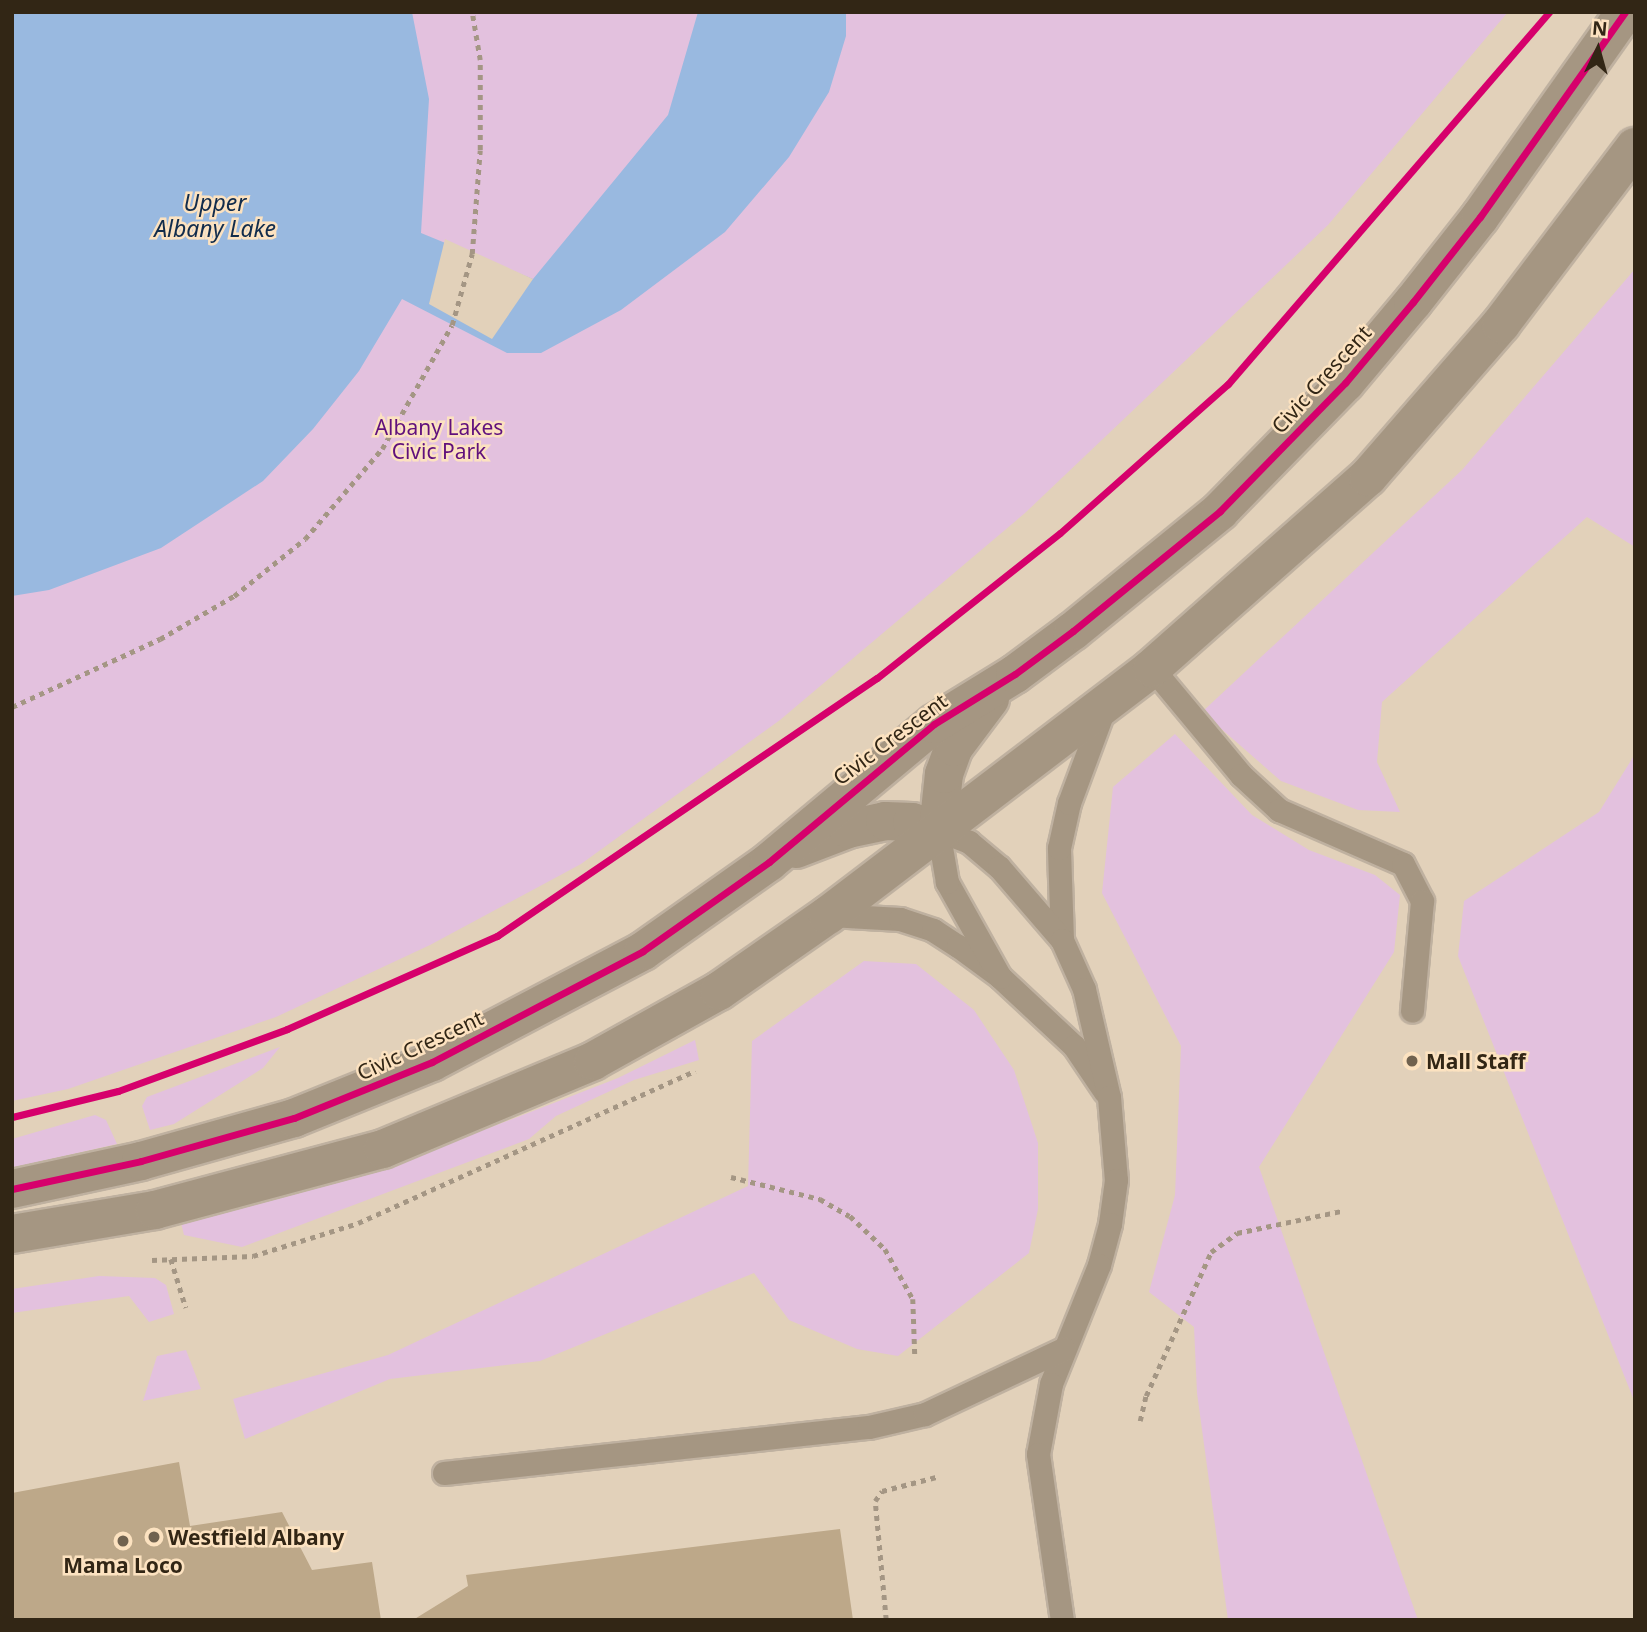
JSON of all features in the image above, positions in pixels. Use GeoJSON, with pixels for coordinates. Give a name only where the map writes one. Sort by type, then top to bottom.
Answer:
{"type":"FeatureCollection","features":[{"type":"Feature","properties":{"kind":"street","name":"Civic Crescent"},"geometry":{"type":"LineString","coordinates":[[12,1189],[141,1161],[294,1118],[432,1062],[643,951],[769,862],[934,724],[1015,674],[1220,511],[1345,383],[1480,216],[1625,12]]}},
{"type":"Feature","properties":{"kind":"street"},"geometry":{"type":"LineString","coordinates":[[12,1234],[131,1215],[241,1190],[383,1149],[447,1125],[659,1028],[828,915],[1152,668],[1377,467],[1501,324],[1635,147]]}},
{"type":"Feature","properties":{"kind":"street"},"geometry":{"type":"LineString","coordinates":[[938,830],[944,774],[954,747],[970,721],[1015,674]]}},
{"type":"Feature","properties":{"kind":"street"},"geometry":{"type":"LineString","coordinates":[[769,862],[817,839],[885,821],[912,822],[938,830]]}},
{"type":"Feature","properties":{"kind":"lane"},"geometry":{"type":"LineString","coordinates":[[1152,668],[1241,775],[1279,810],[1403,864],[1422,901],[1412,1011]]}},
{"type":"Feature","properties":{"kind":"lane"},"geometry":{"type":"LineString","coordinates":[[1062,940],[1059,848],[1069,803],[1107,703]]}},
{"type":"Feature","properties":{"kind":"lane"},"geometry":{"type":"LineString","coordinates":[[938,830],[969,842],[999,867],[1062,940],[1088,1002],[1109,1097],[1115,1180],[1110,1224],[1099,1265],[1063,1349],[1042,1420],[1038,1454],[1062,1620]]}},
{"type":"Feature","properties":{"kind":"lane"},"geometry":{"type":"LineString","coordinates":[[938,830],[947,882],[1000,977]]}},
{"type":"Feature","properties":{"kind":"lane"},"geometry":{"type":"LineString","coordinates":[[828,915],[880,916],[933,930],[1000,977],[1074,1046],[1109,1097]]}},
{"type":"Feature","properties":{"kind":"lane"},"geometry":{"type":"LineString","coordinates":[[444,1473],[869,1427],[925,1415],[1063,1349]]}},
{"type":"Feature","properties":{"kind":"path"},"geometry":{"type":"LineString","coordinates":[[12,707],[160,639],[234,596],[305,538],[383,449],[452,325],[472,254],[480,150],[481,61],[472,12]]}},
{"type":"Feature","properties":{"kind":"path"},"geometry":{"type":"LineString","coordinates":[[731,1177],[820,1199],[850,1216],[900,1271],[913,1299],[915,1355]]}},
{"type":"Feature","properties":{"kind":"path"},"geometry":{"type":"LineString","coordinates":[[1140,1421],[1146,1396],[1211,1252],[1237,1233],[1341,1211]]}},
{"type":"Feature","properties":{"kind":"path"},"geometry":{"type":"LineString","coordinates":[[167,1249],[186,1308]]}},
{"type":"Feature","properties":{"kind":"path"},"geometry":{"type":"LineString","coordinates":[[886,1620],[875,1501],[882,1491],[936,1477]]}},
{"type":"Feature","properties":{"kind":"green space","name":"Albany Lakes Civic Park"},"geometry":{"type":"Polygon","coordinates":[[[12,12],[1508,12],[1328,225],[1025,513],[780,720],[581,864],[430,945],[276,1017],[68,1089],[12,1101],[12,12]]]}},
{"type":"Feature","properties":{"kind":"green space"},"geometry":{"type":"Polygon","coordinates":[[[1635,269],[1635,547],[1587,517],[1382,702],[1377,762],[1400,812],[1358,810],[1281,781],[1202,712],[1462,470],[1635,269]]]}},
{"type":"Feature","properties":{"kind":"green space"},"geometry":{"type":"Polygon","coordinates":[[[1175,734],[1252,815],[1309,850],[1375,875],[1400,895],[1394,952],[1259,1167],[1418,1620],[1228,1620],[1197,1393],[1194,1327],[1149,1292],[1175,1195],[1181,1046],[1102,893],[1113,787],[1175,734]]]}},
{"type":"Feature","properties":{"kind":"green space"},"geometry":{"type":"Polygon","coordinates":[[[1635,754],[1635,1403],[1458,956],[1464,901],[1599,812],[1635,754]]]}},
{"type":"Feature","properties":{"kind":"green space"},"geometry":{"type":"Polygon","coordinates":[[[864,961],[916,964],[974,1010],[1014,1070],[1038,1143],[1038,1209],[1029,1253],[898,1356],[857,1349],[789,1320],[754,1273],[540,1361],[390,1379],[245,1439],[233,1399],[388,1355],[748,1186],[752,1041],[864,961]]]}},
{"type":"Feature","properties":{"kind":"green space"},"geometry":{"type":"Polygon","coordinates":[[[695,1040],[699,1060],[634,1080],[556,1116],[529,1139],[242,1247],[184,1235],[180,1219],[489,1128],[618,1078],[695,1040]]]}},
{"type":"Feature","properties":{"kind":"green space"},"geometry":{"type":"Polygon","coordinates":[[[280,1047],[263,1068],[174,1124],[150,1130],[142,1106],[147,1097],[280,1047]]]}},
{"type":"Feature","properties":{"kind":"green space"},"geometry":{"type":"Polygon","coordinates":[[[95,1115],[106,1120],[117,1144],[12,1168],[12,1139],[95,1115]]]}},
{"type":"Feature","properties":{"kind":"green space"},"geometry":{"type":"Polygon","coordinates":[[[99,1276],[155,1278],[166,1285],[174,1314],[149,1322],[129,1296],[12,1313],[12,1289],[99,1276]]]}},
{"type":"Feature","properties":{"kind":"green space"},"geometry":{"type":"Polygon","coordinates":[[[186,1350],[201,1389],[143,1401],[157,1356],[186,1350]]]}},
{"type":"Feature","properties":{"kind":"water","name":"Upper Albany Lake"},"geometry":{"type":"Polygon","coordinates":[[[12,12],[412,12],[429,99],[421,233],[533,279],[668,115],[698,12],[846,12],[846,36],[829,92],[789,157],[725,232],[621,310],[541,353],[507,353],[402,299],[359,371],[313,429],[263,481],[161,548],[49,590],[12,596],[12,12]]]}},
{"type":"Feature","properties":{"kind":"pier"},"geometry":{"type":"Polygon","coordinates":[[[445,239],[533,279],[492,339],[429,304],[445,239]]]}},
{"type":"Feature","properties":{"kind":"building","name":"Westfield Albany"},"geometry":{"type":"Polygon","coordinates":[[[179,1462],[190,1526],[282,1512],[312,1570],[372,1562],[381,1620],[12,1620],[12,1493],[179,1462]]]}},
{"type":"Feature","properties":{"kind":"building"},"geometry":{"type":"Polygon","coordinates":[[[840,1529],[853,1620],[413,1620],[468,1586],[466,1575],[840,1529]]]}},
{"type":"Feature","properties":{"kind":"cycle path"},"geometry":{"type":"LineString","coordinates":[[12,1117],[118,1091],[287,1029],[497,936],[877,678],[1060,533],[1228,384],[1549,12]]}},
{"type":"Feature","properties":{"kind":"cycle path"},"geometry":{"type":"LineString","coordinates":[[12,1189],[141,1161],[294,1118],[432,1062],[643,951],[769,862],[934,724],[1015,674],[1073,631],[1220,511],[1345,383],[1413,302],[1480,217],[1625,12]]}},
{"type":"Feature","properties":{"kind":"place","name":"Mall Staff"},"geometry":{"type":"Point","coordinates":[1412,1061]}},
{"type":"Feature","properties":{"kind":"place","name":"Westfield Albany"},"geometry":{"type":"Point","coordinates":[154,1537]}},
{"type":"Feature","properties":{"kind":"place","name":"Mama Loco"},"geometry":{"type":"Point","coordinates":[123,1541]}}]}
